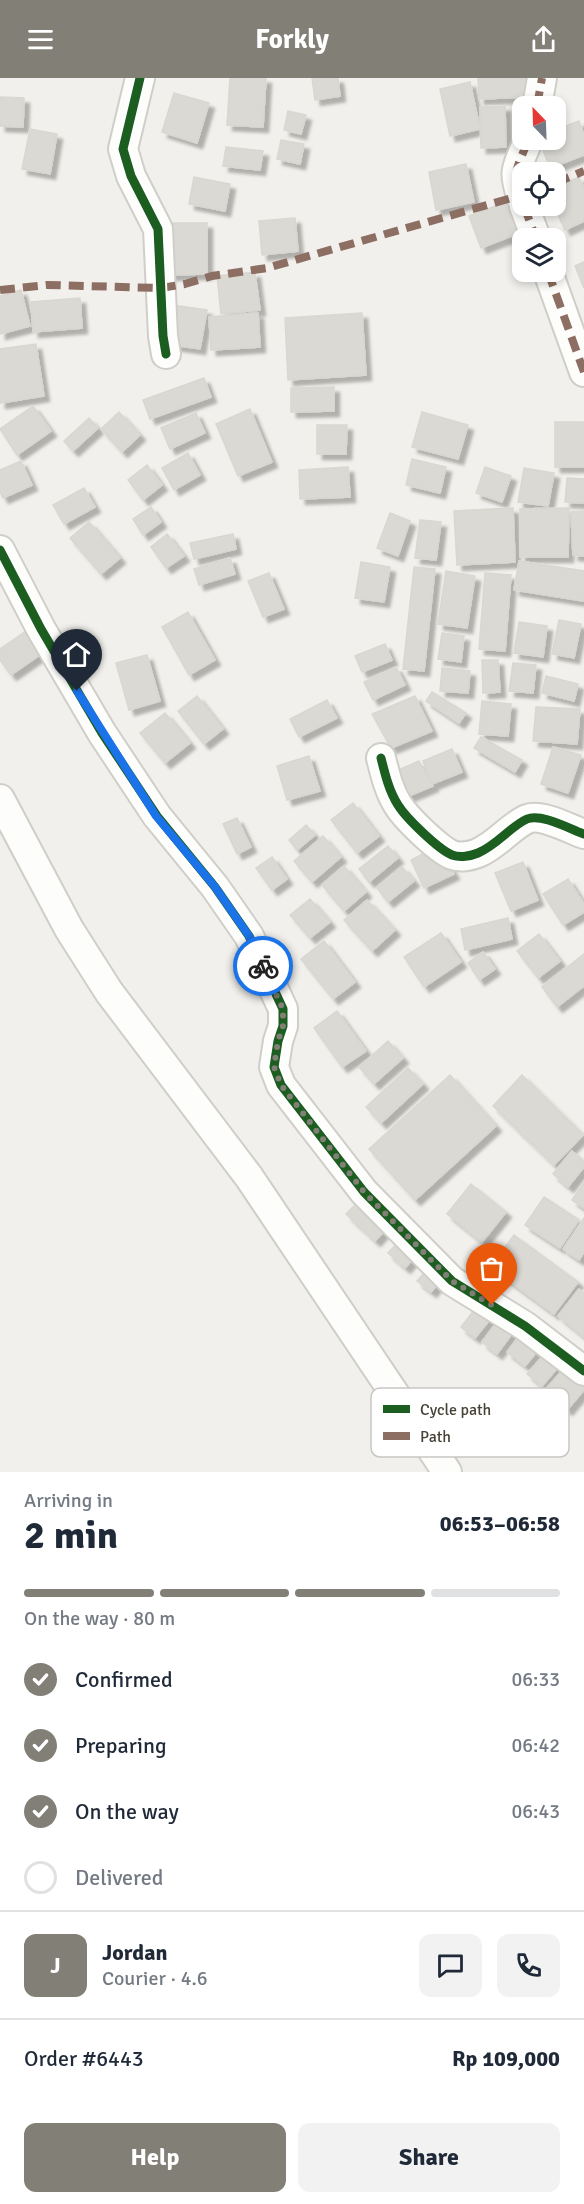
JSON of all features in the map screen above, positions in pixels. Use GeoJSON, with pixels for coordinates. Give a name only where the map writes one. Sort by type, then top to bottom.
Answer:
{"type":"FeatureCollection","features":[{"type":"Feature","properties":{"kind":"street"},"geometry":{"type":"LineString","coordinates":[[140,78],[123,149],[131,176],[158,229],[166,354]]}},
{"type":"Feature","properties":{"kind":"street"},"geometry":{"type":"LineString","coordinates":[[539,96],[542,78]]}},
{"type":"Feature","properties":{"kind":"street"},"geometry":{"type":"LineString","coordinates":[[552,282],[584,372]]}},
{"type":"Feature","properties":{"kind":"street"},"geometry":{"type":"LineString","coordinates":[[0,550],[41,629],[102,733],[156,816],[215,887],[249,936],[283,1009],[283,1026],[274,1067],[281,1085],[364,1192],[452,1281],[517,1320],[584,1371]]}},
{"type":"Feature","properties":{"kind":"street"},"geometry":{"type":"LineString","coordinates":[[381,758],[388,786],[398,806],[422,831],[451,855],[461,857],[477,854],[528,819],[540,817],[584,834]]}},
{"type":"Feature","properties":{"kind":"street"},"geometry":{"type":"LineString","coordinates":[[0,799],[69,929],[109,992],[249,1177],[391,1388]]}},
{"type":"Feature","properties":{"kind":"street"},"geometry":{"type":"LineString","coordinates":[[437,1457],[447,1472]]}},
{"type":"Feature","properties":{"kind":"building"},"geometry":{"type":"Polygon","coordinates":[[[230,78],[266,78],[263,127],[227,125],[230,78]]]}},
{"type":"Feature","properties":{"kind":"building"},"geometry":{"type":"Polygon","coordinates":[[[312,78],[338,78],[340,96],[315,100],[312,78]]]}},
{"type":"Feature","properties":{"kind":"building"},"geometry":{"type":"Polygon","coordinates":[[[478,78],[533,78],[533,96],[479,99],[478,78]]]}},
{"type":"Feature","properties":{"kind":"building"},"geometry":{"type":"Polygon","coordinates":[[[470,82],[480,129],[450,136],[440,89],[470,82]]]}},
{"type":"Feature","properties":{"kind":"building"},"geometry":{"type":"Polygon","coordinates":[[[174,93],[209,103],[197,143],[162,132],[174,93]]]}},
{"type":"Feature","properties":{"kind":"building"},"geometry":{"type":"Polygon","coordinates":[[[0,97],[24,98],[23,127],[0,126],[0,97]]]}},
{"type":"Feature","properties":{"kind":"building"},"geometry":{"type":"Polygon","coordinates":[[[505,106],[506,147],[481,148],[480,107],[505,106]]]}},
{"type":"Feature","properties":{"kind":"building"},"geometry":{"type":"Polygon","coordinates":[[[288,111],[306,115],[301,134],[284,130],[288,111]]]}},
{"type":"Feature","properties":{"kind":"building"},"geometry":{"type":"Polygon","coordinates":[[[579,121],[584,135],[584,155],[566,162],[548,162],[543,150],[566,150],[566,126],[579,121]]]}},
{"type":"Feature","properties":{"kind":"building"},"geometry":{"type":"Polygon","coordinates":[[[30,129],[57,134],[50,174],[22,169],[30,129]]]}},
{"type":"Feature","properties":{"kind":"building"},"geometry":{"type":"Polygon","coordinates":[[[281,140],[304,144],[300,164],[277,159],[281,140]]]}},
{"type":"Feature","properties":{"kind":"building"},"geometry":{"type":"Polygon","coordinates":[[[226,147],[263,151],[260,170],[223,166],[226,147]]]}},
{"type":"Feature","properties":{"kind":"building"},"geometry":{"type":"Polygon","coordinates":[[[466,164],[474,202],[436,210],[429,172],[466,164]]]}},
{"type":"Feature","properties":{"kind":"building"},"geometry":{"type":"Polygon","coordinates":[[[194,177],[230,184],[225,211],[189,204],[194,177]]]}},
{"type":"Feature","properties":{"kind":"building"},"geometry":{"type":"Polygon","coordinates":[[[579,177],[584,188],[584,221],[566,230],[559,216],[566,216],[566,183],[579,177]]]}},
{"type":"Feature","properties":{"kind":"building"},"geometry":{"type":"Polygon","coordinates":[[[509,201],[512,216],[515,216],[520,228],[512,228],[512,236],[481,248],[469,216],[509,201]]]}},
{"type":"Feature","properties":{"kind":"building"},"geometry":{"type":"Polygon","coordinates":[[[295,218],[298,251],[262,255],[259,221],[295,218]]]}},
{"type":"Feature","properties":{"kind":"building"},"geometry":{"type":"Polygon","coordinates":[[[165,223],[207,223],[207,274],[165,275],[165,223]]]}},
{"type":"Feature","properties":{"kind":"building"},"geometry":{"type":"Polygon","coordinates":[[[584,262],[584,288],[575,266],[584,262]]]}},
{"type":"Feature","properties":{"kind":"building"},"geometry":{"type":"Polygon","coordinates":[[[255,272],[260,310],[221,314],[217,276],[255,272]]]}},
{"type":"Feature","properties":{"kind":"building"},"geometry":{"type":"Polygon","coordinates":[[[21,290],[30,326],[0,334],[0,296],[21,290]]]}},
{"type":"Feature","properties":{"kind":"building"},"geometry":{"type":"Polygon","coordinates":[[[80,298],[82,328],[33,332],[31,302],[80,298]]]}},
{"type":"Feature","properties":{"kind":"building"},"geometry":{"type":"Polygon","coordinates":[[[172,305],[207,310],[200,349],[166,344],[172,305]]]}},
{"type":"Feature","properties":{"kind":"building"},"geometry":{"type":"Polygon","coordinates":[[[258,313],[260,347],[211,350],[209,317],[258,313]]]}},
{"type":"Feature","properties":{"kind":"building"},"geometry":{"type":"Polygon","coordinates":[[[362,313],[366,375],[288,380],[285,318],[362,313]]]}},
{"type":"Feature","properties":{"kind":"building"},"geometry":{"type":"Polygon","coordinates":[[[36,344],[44,396],[0,403],[0,349],[36,344]]]}},
{"type":"Feature","properties":{"kind":"building"},"geometry":{"type":"Polygon","coordinates":[[[204,378],[211,397],[150,419],[143,400],[204,378]]]}},
{"type":"Feature","properties":{"kind":"building"},"geometry":{"type":"Polygon","coordinates":[[[334,387],[334,411],[291,412],[291,388],[334,387]]]}},
{"type":"Feature","properties":{"kind":"building"},"geometry":{"type":"Polygon","coordinates":[[[33,406],[51,431],[17,455],[0,429],[33,406]]]}},
{"type":"Feature","properties":{"kind":"building"},"geometry":{"type":"Polygon","coordinates":[[[250,409],[272,462],[238,476],[216,424],[250,409]]]}},
{"type":"Feature","properties":{"kind":"building"},"geometry":{"type":"Polygon","coordinates":[[[119,412],[140,435],[122,452],[101,429],[119,412]]]}},
{"type":"Feature","properties":{"kind":"building"},"geometry":{"type":"Polygon","coordinates":[[[422,412],[468,425],[458,459],[412,447],[422,412]]]}},
{"type":"Feature","properties":{"kind":"building"},"geometry":{"type":"Polygon","coordinates":[[[196,413],[205,433],[170,449],[161,428],[196,413]]]}},
{"type":"Feature","properties":{"kind":"building"},"geometry":{"type":"Polygon","coordinates":[[[89,418],[98,428],[73,451],[64,441],[89,418]]]}},
{"type":"Feature","properties":{"kind":"building"},"geometry":{"type":"Polygon","coordinates":[[[555,422],[584,422],[584,467],[555,467],[555,422]]]}},
{"type":"Feature","properties":{"kind":"building"},"geometry":{"type":"Polygon","coordinates":[[[317,425],[347,425],[346,454],[317,454],[317,425]]]}},
{"type":"Feature","properties":{"kind":"building"},"geometry":{"type":"Polygon","coordinates":[[[188,453],[200,475],[174,490],[162,468],[188,453]]]}},
{"type":"Feature","properties":{"kind":"building"},"geometry":{"type":"Polygon","coordinates":[[[412,459],[446,467],[440,493],[406,485],[412,459]]]}},
{"type":"Feature","properties":{"kind":"building"},"geometry":{"type":"Polygon","coordinates":[[[21,461],[32,485],[3,498],[0,492],[0,470],[21,461]]]}},
{"type":"Feature","properties":{"kind":"building"},"geometry":{"type":"Polygon","coordinates":[[[147,465],[162,485],[143,500],[128,480],[147,465]]]}},
{"type":"Feature","properties":{"kind":"building"},"geometry":{"type":"Polygon","coordinates":[[[348,467],[350,497],[300,499],[299,470],[348,467]]]}},
{"type":"Feature","properties":{"kind":"building"},"geometry":{"type":"Polygon","coordinates":[[[485,467],[511,476],[502,502],[476,493],[485,467]]]}},
{"type":"Feature","properties":{"kind":"building"},"geometry":{"type":"Polygon","coordinates":[[[524,468],[554,473],[548,506],[518,502],[524,468]]]}},
{"type":"Feature","properties":{"kind":"building"},"geometry":{"type":"Polygon","coordinates":[[[567,478],[584,479],[584,503],[565,502],[567,478]]]}},
{"type":"Feature","properties":{"kind":"building"},"geometry":{"type":"Polygon","coordinates":[[[84,488],[95,507],[64,524],[53,505],[84,488]]]}},
{"type":"Feature","properties":{"kind":"building"},"geometry":{"type":"Polygon","coordinates":[[[151,507],[161,522],[143,535],[133,519],[151,507]]]}},
{"type":"Feature","properties":{"kind":"building"},"geometry":{"type":"Polygon","coordinates":[[[513,508],[515,562],[457,565],[454,511],[513,508]]]}},
{"type":"Feature","properties":{"kind":"building"},"geometry":{"type":"Polygon","coordinates":[[[569,508],[568,557],[520,557],[520,509],[569,508]]]}},
{"type":"Feature","properties":{"kind":"building"},"geometry":{"type":"Polygon","coordinates":[[[584,511],[584,556],[573,555],[571,512],[584,511]]]}},
{"type":"Feature","properties":{"kind":"building"},"geometry":{"type":"Polygon","coordinates":[[[390,513],[410,521],[398,556],[377,548],[390,513]]]}},
{"type":"Feature","properties":{"kind":"building"},"geometry":{"type":"Polygon","coordinates":[[[420,520],[441,522],[436,560],[415,558],[420,520]]]}},
{"type":"Feature","properties":{"kind":"building"},"geometry":{"type":"Polygon","coordinates":[[[89,522],[120,558],[101,574],[70,538],[89,522]]]}},
{"type":"Feature","properties":{"kind":"building"},"geometry":{"type":"Polygon","coordinates":[[[167,534],[184,556],[166,568],[151,547],[167,534]]]}},
{"type":"Feature","properties":{"kind":"building"},"geometry":{"type":"Polygon","coordinates":[[[233,534],[236,549],[194,559],[190,543],[233,534]]]}},
{"type":"Feature","properties":{"kind":"building"},"geometry":{"type":"Polygon","coordinates":[[[230,558],[235,574],[199,585],[194,569],[230,558]]]}},
{"type":"Feature","properties":{"kind":"building"},"geometry":{"type":"Polygon","coordinates":[[[519,561],[584,571],[584,601],[514,590],[519,561]]]}},
{"type":"Feature","properties":{"kind":"building"},"geometry":{"type":"Polygon","coordinates":[[[361,562],[390,567],[384,602],[355,598],[361,562]]]}},
{"type":"Feature","properties":{"kind":"building"},"geometry":{"type":"Polygon","coordinates":[[[414,567],[435,569],[424,671],[403,669],[414,567]]]}},
{"type":"Feature","properties":{"kind":"building"},"geometry":{"type":"Polygon","coordinates":[[[446,571],[475,576],[467,628],[438,624],[446,571]]]}},
{"type":"Feature","properties":{"kind":"building"},"geometry":{"type":"Polygon","coordinates":[[[269,573],[284,609],[263,617],[248,581],[269,573]]]}},
{"type":"Feature","properties":{"kind":"building"},"geometry":{"type":"Polygon","coordinates":[[[485,573],[511,575],[505,651],[479,649],[485,573]]]}},
{"type":"Feature","properties":{"kind":"building"},"geometry":{"type":"Polygon","coordinates":[[[188,612],[215,660],[189,675],[162,627],[188,612]]]}},
{"type":"Feature","properties":{"kind":"building"},"geometry":{"type":"Polygon","coordinates":[[[559,620],[581,624],[574,658],[552,654],[559,620]]]}},
{"type":"Feature","properties":{"kind":"building"},"geometry":{"type":"Polygon","coordinates":[[[519,622],[547,626],[543,657],[514,653],[519,622]]]}},
{"type":"Feature","properties":{"kind":"building"},"geometry":{"type":"Polygon","coordinates":[[[32,627],[48,649],[11,675],[0,660],[0,649],[32,627]]]}},
{"type":"Feature","properties":{"kind":"building"},"geometry":{"type":"Polygon","coordinates":[[[442,633],[464,636],[461,662],[438,659],[442,633]]]}},
{"type":"Feature","properties":{"kind":"building"},"geometry":{"type":"Polygon","coordinates":[[[385,644],[392,660],[362,672],[355,656],[385,644]]]}},
{"type":"Feature","properties":{"kind":"building"},"geometry":{"type":"Polygon","coordinates":[[[147,655],[160,701],[129,710],[116,663],[147,655]]]}},
{"type":"Feature","properties":{"kind":"building"},"geometry":{"type":"Polygon","coordinates":[[[482,660],[498,660],[500,692],[483,693],[482,660]]]}},
{"type":"Feature","properties":{"kind":"building"},"geometry":{"type":"Polygon","coordinates":[[[513,663],[536,665],[533,693],[509,691],[513,663]]]}},
{"type":"Feature","properties":{"kind":"building"},"geometry":{"type":"Polygon","coordinates":[[[396,667],[405,685],[373,700],[364,682],[396,667]]]}},
{"type":"Feature","properties":{"kind":"building"},"geometry":{"type":"Polygon","coordinates":[[[442,668],[470,671],[468,693],[440,691],[442,668]]]}},
{"type":"Feature","properties":{"kind":"building"},"geometry":{"type":"Polygon","coordinates":[[[546,676],[578,684],[574,701],[542,693],[546,676]]]}},
{"type":"Feature","properties":{"kind":"building"},"geometry":{"type":"Polygon","coordinates":[[[432,692],[466,713],[459,723],[426,701],[432,692]]]}},
{"type":"Feature","properties":{"kind":"building"},"geometry":{"type":"Polygon","coordinates":[[[197,696],[223,729],[204,744],[178,711],[197,696]]]}},
{"type":"Feature","properties":{"kind":"building"},"geometry":{"type":"Polygon","coordinates":[[[415,696],[432,731],[391,748],[372,714],[415,696]]]}},
{"type":"Feature","properties":{"kind":"building"},"geometry":{"type":"Polygon","coordinates":[[[327,700],[337,718],[299,737],[290,719],[327,700]]]}},
{"type":"Feature","properties":{"kind":"building"},"geometry":{"type":"Polygon","coordinates":[[[482,701],[511,704],[508,736],[479,734],[482,701]]]}},
{"type":"Feature","properties":{"kind":"building"},"geometry":{"type":"Polygon","coordinates":[[[536,707],[580,709],[577,744],[533,741],[536,707]]]}},
{"type":"Feature","properties":{"kind":"building"},"geometry":{"type":"Polygon","coordinates":[[[165,713],[190,743],[165,763],[140,733],[165,713]]]}},
{"type":"Feature","properties":{"kind":"building"},"geometry":{"type":"Polygon","coordinates":[[[481,737],[522,760],[515,772],[474,748],[481,737]]]}},
{"type":"Feature","properties":{"kind":"building"},"geometry":{"type":"Polygon","coordinates":[[[553,747],[581,755],[568,793],[541,784],[553,747]]]}},
{"type":"Feature","properties":{"kind":"building"},"geometry":{"type":"Polygon","coordinates":[[[452,749],[462,772],[432,784],[423,761],[452,749]]]}},
{"type":"Feature","properties":{"kind":"building"},"geometry":{"type":"Polygon","coordinates":[[[309,756],[320,791],[287,800],[277,766],[309,756]]]}},
{"type":"Feature","properties":{"kind":"building"},"geometry":{"type":"Polygon","coordinates":[[[419,761],[433,786],[399,800],[387,775],[419,761]]]}},
{"type":"Feature","properties":{"kind":"building"},"geometry":{"type":"Polygon","coordinates":[[[353,803],[379,836],[357,853],[331,820],[353,803]]]}},
{"type":"Feature","properties":{"kind":"building"},"geometry":{"type":"Polygon","coordinates":[[[237,818],[251,847],[237,854],[223,824],[237,818]]]}},
{"type":"Feature","properties":{"kind":"building"},"geometry":{"type":"Polygon","coordinates":[[[306,825],[315,835],[297,850],[289,840],[306,825]]]}},
{"type":"Feature","properties":{"kind":"building"},"geometry":{"type":"Polygon","coordinates":[[[323,836],[341,857],[312,882],[294,861],[323,836]]]}},
{"type":"Feature","properties":{"kind":"building"},"geometry":{"type":"Polygon","coordinates":[[[388,846],[398,858],[369,882],[359,869],[388,846]]]}},
{"type":"Feature","properties":{"kind":"building"},"geometry":{"type":"Polygon","coordinates":[[[438,846],[454,874],[424,888],[411,860],[438,846]]]}},
{"type":"Feature","properties":{"kind":"building"},"geometry":{"type":"Polygon","coordinates":[[[272,857],[287,879],[272,890],[256,868],[272,857]]]}},
{"type":"Feature","properties":{"kind":"building"},"geometry":{"type":"Polygon","coordinates":[[[523,862],[538,900],[511,911],[495,873],[523,862]]]}},
{"type":"Feature","properties":{"kind":"building"},"geometry":{"type":"Polygon","coordinates":[[[344,866],[366,892],[344,911],[322,885],[344,866]]]}},
{"type":"Feature","properties":{"kind":"building"},"geometry":{"type":"Polygon","coordinates":[[[402,867],[414,881],[388,902],[377,888],[402,867]]]}},
{"type":"Feature","properties":{"kind":"building"},"geometry":{"type":"Polygon","coordinates":[[[568,879],[584,904],[584,912],[563,925],[543,894],[568,879]]]}},
{"type":"Feature","properties":{"kind":"building"},"geometry":{"type":"Polygon","coordinates":[[[310,899],[330,922],[310,938],[290,915],[310,899]]]}},
{"type":"Feature","properties":{"kind":"building"},"geometry":{"type":"Polygon","coordinates":[[[367,900],[395,930],[372,951],[344,920],[367,900]]]}},
{"type":"Feature","properties":{"kind":"building"},"geometry":{"type":"Polygon","coordinates":[[[508,918],[512,939],[465,950],[461,929],[508,918]]]}},
{"type":"Feature","properties":{"kind":"building"},"geometry":{"type":"Polygon","coordinates":[[[441,933],[461,962],[424,987],[404,957],[441,933]]]}},
{"type":"Feature","properties":{"kind":"building"},"geometry":{"type":"Polygon","coordinates":[[[539,934],[560,961],[538,978],[517,951],[539,934]]]}},
{"type":"Feature","properties":{"kind":"building"},"geometry":{"type":"Polygon","coordinates":[[[324,941],[355,982],[333,999],[301,959],[324,941]]]}},
{"type":"Feature","properties":{"kind":"building"},"geometry":{"type":"Polygon","coordinates":[[[483,952],[495,969],[479,980],[468,963],[483,952]]]}},
{"type":"Feature","properties":{"kind":"building"},"geometry":{"type":"Polygon","coordinates":[[[584,954],[584,986],[557,1007],[542,987],[584,954]]]}},
{"type":"Feature","properties":{"kind":"building"},"geometry":{"type":"Polygon","coordinates":[[[337,1011],[366,1051],[342,1067],[314,1028],[337,1011]]]}},
{"type":"Feature","properties":{"kind":"building"},"geometry":{"type":"Polygon","coordinates":[[[388,1041],[403,1058],[374,1084],[359,1067],[388,1041]]]}},
{"type":"Feature","properties":{"kind":"building"},"geometry":{"type":"Polygon","coordinates":[[[408,1068],[423,1084],[381,1123],[366,1107],[408,1068]]]}},
{"type":"Feature","properties":{"kind":"building"},"geometry":{"type":"Polygon","coordinates":[[[450,1075],[496,1126],[415,1200],[369,1149],[450,1075]]]}},
{"type":"Feature","properties":{"kind":"building"},"geometry":{"type":"Polygon","coordinates":[[[522,1075],[583,1135],[554,1165],[493,1106],[522,1075]]]}},
{"type":"Feature","properties":{"kind":"building"},"geometry":{"type":"Polygon","coordinates":[[[572,1151],[584,1161],[584,1167],[568,1187],[553,1174],[572,1151]]]}},
{"type":"Feature","properties":{"kind":"building"},"geometry":{"type":"Polygon","coordinates":[[[584,1182],[584,1208],[572,1200],[584,1182]]]}},
{"type":"Feature","properties":{"kind":"building"},"geometry":{"type":"Polygon","coordinates":[[[471,1184],[506,1212],[482,1242],[447,1214],[471,1184]]]}},
{"type":"Feature","properties":{"kind":"building"},"geometry":{"type":"Polygon","coordinates":[[[544,1197],[579,1220],[560,1248],[525,1225],[544,1197]]]}},
{"type":"Feature","properties":{"kind":"building"},"geometry":{"type":"Polygon","coordinates":[[[360,1200],[388,1227],[375,1241],[346,1214],[360,1200]]]}},
{"type":"Feature","properties":{"kind":"building"},"geometry":{"type":"Polygon","coordinates":[[[584,1218],[584,1252],[579,1260],[563,1249],[584,1218]]]}},
{"type":"Feature","properties":{"kind":"building"},"geometry":{"type":"Polygon","coordinates":[[[514,1235],[578,1282],[554,1314],[490,1267],[514,1235]]]}},
{"type":"Feature","properties":{"kind":"building"},"geometry":{"type":"Polygon","coordinates":[[[400,1240],[416,1255],[405,1268],[388,1253],[400,1240]]]}},
{"type":"Feature","properties":{"kind":"building"},"geometry":{"type":"Polygon","coordinates":[[[426,1271],[439,1282],[431,1292],[417,1281],[426,1271]]]}},
{"type":"Feature","properties":{"kind":"building"},"geometry":{"type":"Polygon","coordinates":[[[579,1289],[584,1293],[584,1337],[558,1316],[579,1289]]]}},
{"type":"Feature","properties":{"kind":"building"},"geometry":{"type":"Polygon","coordinates":[[[481,1301],[496,1312],[475,1338],[461,1327],[481,1301]]]}},
{"type":"Feature","properties":{"kind":"building"},"geometry":{"type":"Polygon","coordinates":[[[502,1315],[517,1327],[497,1354],[482,1342],[502,1315]]]}},
{"type":"Feature","properties":{"kind":"building"},"geometry":{"type":"Polygon","coordinates":[[[525,1328],[544,1343],[525,1366],[507,1352],[525,1328]]]}},
{"type":"Feature","properties":{"kind":"building"},"geometry":{"type":"Polygon","coordinates":[[[550,1348],[564,1360],[542,1386],[527,1374],[550,1348]]]}},
{"type":"Feature","properties":{"kind":"building"},"geometry":{"type":"Polygon","coordinates":[[[568,1364],[584,1379],[584,1390],[569,1408],[569,1388],[547,1388],[568,1364]]]}},
{"type":"Feature","properties":{"kind":"marked path"},"geometry":{"type":"LineString","coordinates":[[539,96],[542,78]]}},
{"type":"Feature","properties":{"kind":"marked path"},"geometry":{"type":"LineString","coordinates":[[519,162],[524,150]]}},
{"type":"Feature","properties":{"kind":"marked path"},"geometry":{"type":"LineString","coordinates":[[566,178],[584,171]]}},
{"type":"Feature","properties":{"kind":"marked path"},"geometry":{"type":"LineString","coordinates":[[0,290],[47,285],[161,288],[185,284],[212,276],[267,268],[512,198]]}},
{"type":"Feature","properties":{"kind":"marked path"},"geometry":{"type":"LineString","coordinates":[[528,216],[532,228]]}},
{"type":"Feature","properties":{"kind":"marked path"},"geometry":{"type":"LineString","coordinates":[[552,282],[584,372]]}},
{"type":"Feature","properties":{"kind":"cycle path"},"geometry":{"type":"LineString","coordinates":[[140,78],[123,149],[131,176],[158,229],[163,336],[166,354]]}},
{"type":"Feature","properties":{"kind":"cycle path"},"geometry":{"type":"LineString","coordinates":[[0,550],[41,629],[102,733],[157,816],[215,887],[249,936],[283,1009],[283,1026],[274,1067],[281,1085],[364,1192],[452,1281],[525,1326],[584,1371]]}},
{"type":"Feature","properties":{"kind":"cycle path"},"geometry":{"type":"LineString","coordinates":[[381,758],[390,788],[402,811],[431,840],[452,855],[465,856],[478,853],[521,822],[533,818],[564,825],[584,834]]}},
{"type":"Feature","properties":{"kind":"way so far"},"geometry":{"type":"LineString","coordinates":[[263,966],[283,1009],[283,1026],[274,1067],[281,1085],[364,1192],[452,1281],[492,1305]]}},
{"type":"Feature","properties":{"kind":"route"},"geometry":{"type":"LineString","coordinates":[[77,691],[156,816],[215,887],[249,936],[263,966]]}}]}
